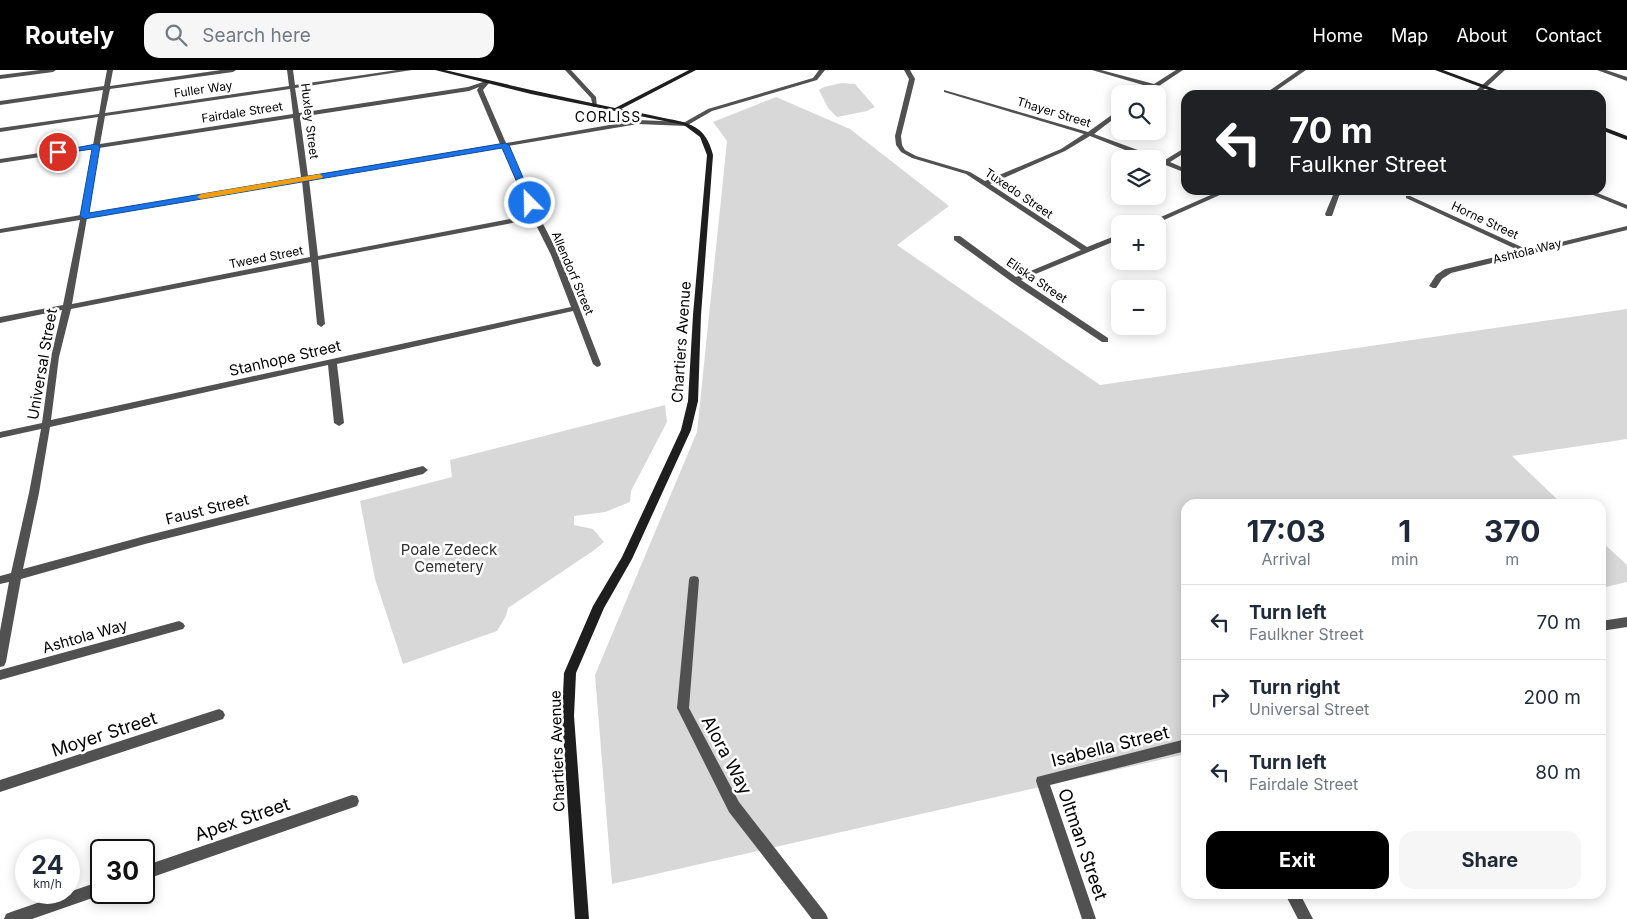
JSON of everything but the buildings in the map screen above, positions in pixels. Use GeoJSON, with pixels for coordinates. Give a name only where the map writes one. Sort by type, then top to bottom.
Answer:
{"type":"FeatureCollection","features":[{"type":"Feature","properties":{"kind":"street"},"geometry":{"type":"LineString","coordinates":[[0,77],[53,70]]}},
{"type":"Feature","properties":{"kind":"street","name":"Universal Street"},"geometry":{"type":"LineString","coordinates":[[0,662],[34,493],[46,426],[55,357],[67,307],[110,70]]}},
{"type":"Feature","properties":{"kind":"street"},"geometry":{"type":"LineString","coordinates":[[0,103],[233,70]]}},
{"type":"Feature","properties":{"kind":"street","name":"Huxley Street"},"geometry":{"type":"LineString","coordinates":[[290,70],[305,179],[321,324]]}},
{"type":"Feature","properties":{"kind":"street","name":"Fuller Way"},"geometry":{"type":"LineString","coordinates":[[0,130],[409,70]]}},
{"type":"Feature","properties":{"kind":"street","name":"Chartiers Avenue"},"geometry":{"type":"LineString","coordinates":[[438,70],[486,83],[686,124],[696,129],[706,139],[710,155],[697,315],[693,401],[686,430],[626,559],[599,606],[570,674],[568,716],[582,919]]}},
{"type":"Feature","properties":{"kind":"street"},"geometry":{"type":"LineString","coordinates":[[568,70],[594,98],[595,106]]}},
{"type":"Feature","properties":{"kind":"street"},"geometry":{"type":"LineString","coordinates":[[617,109],[693,70]]}},
{"type":"Feature","properties":{"kind":"street"},"geometry":{"type":"LineString","coordinates":[[0,231],[638,122],[686,124],[710,110],[815,79],[822,70]]}},
{"type":"Feature","properties":{"kind":"street","name":"Tuxedo Street"},"geometry":{"type":"LineString","coordinates":[[907,70],[912,79],[898,136],[899,145],[904,151],[968,174],[986,183],[1086,250]]}},
{"type":"Feature","properties":{"kind":"street"},"geometry":{"type":"LineString","coordinates":[[1095,70],[1149,85]]}},
{"type":"Feature","properties":{"kind":"street"},"geometry":{"type":"LineString","coordinates":[[1155,85],[1180,70]]}},
{"type":"Feature","properties":{"kind":"street"},"geometry":{"type":"LineString","coordinates":[[1273,90],[1303,70]]}},
{"type":"Feature","properties":{"kind":"street"},"geometry":{"type":"LineString","coordinates":[[1438,70],[1495,90]]}},
{"type":"Feature","properties":{"kind":"street"},"geometry":{"type":"LineString","coordinates":[[1480,90],[1502,70]]}},
{"type":"Feature","properties":{"kind":"street"},"geometry":{"type":"LineString","coordinates":[[1600,70],[1627,79]]}},
{"type":"Feature","properties":{"kind":"street","name":"Fairdale Street"},"geometry":{"type":"LineString","coordinates":[[0,161],[469,89],[486,83]]}},
{"type":"Feature","properties":{"kind":"street","name":"Allendorf Street"},"geometry":{"type":"LineString","coordinates":[[486,83],[480,90],[536,216],[556,256],[596,364]]}},
{"type":"Feature","properties":{"kind":"street","name":"Thayer Street"},"geometry":{"type":"LineString","coordinates":[[946,91],[1089,134],[1132,150]]}},
{"type":"Feature","properties":{"kind":"street"},"geometry":{"type":"LineString","coordinates":[[986,183],[1063,150],[1111,118]]}},
{"type":"Feature","properties":{"kind":"street"},"geometry":{"type":"LineString","coordinates":[[1606,130],[1627,138]]}},
{"type":"Feature","properties":{"kind":"street"},"geometry":{"type":"LineString","coordinates":[[1166,162],[1181,152]]}},
{"type":"Feature","properties":{"kind":"street","name":"Thayer Street"},"geometry":{"type":"LineString","coordinates":[[1166,163],[1181,169]]}},
{"type":"Feature","properties":{"kind":"street"},"geometry":{"type":"LineString","coordinates":[[1166,216],[1216,195]]}},
{"type":"Feature","properties":{"kind":"street"},"geometry":{"type":"LineString","coordinates":[[1329,214],[1336,195]]}},
{"type":"Feature","properties":{"kind":"street"},"geometry":{"type":"LineString","coordinates":[[1597,195],[1627,207]]}},
{"type":"Feature","properties":{"kind":"street","name":"Horne Street"},"geometry":{"type":"LineString","coordinates":[[1408,197],[1525,251]]}},
{"type":"Feature","properties":{"kind":"street","name":"Tweed Street"},"geometry":{"type":"LineString","coordinates":[[0,320],[536,216]]}},
{"type":"Feature","properties":{"kind":"street","name":"Ashtola Way"},"geometry":{"type":"LineString","coordinates":[[1433,286],[1438,277],[1448,270],[1627,228]]}},
{"type":"Feature","properties":{"kind":"street","name":"Eliska Street"},"geometry":{"type":"LineString","coordinates":[[957,238],[1015,280],[1105,340]]}},
{"type":"Feature","properties":{"kind":"street"},"geometry":{"type":"LineString","coordinates":[[1015,280],[1111,240]]}},
{"type":"Feature","properties":{"kind":"street","name":"Stanhope Street"},"geometry":{"type":"LineString","coordinates":[[0,435],[576,308]]}},
{"type":"Feature","properties":{"kind":"street"},"geometry":{"type":"LineString","coordinates":[[332,362],[339,424]]}},
{"type":"Feature","properties":{"kind":"street","name":"Faust Street"},"geometry":{"type":"LineString","coordinates":[[0,580],[146,540],[423,470]]}},
{"type":"Feature","properties":{"kind":"street","name":"Alora Way"},"geometry":{"type":"LineString","coordinates":[[694,580],[683,708],[734,807],[821,919]]}},
{"type":"Feature","properties":{"kind":"street"},"geometry":{"type":"LineString","coordinates":[[1606,625],[1627,622]]}},
{"type":"Feature","properties":{"kind":"street","name":"Ashtola Way"},"geometry":{"type":"LineString","coordinates":[[0,676],[179,626]]}},
{"type":"Feature","properties":{"kind":"street","name":"Moyer Street"},"geometry":{"type":"LineString","coordinates":[[0,786],[219,715]]}},
{"type":"Feature","properties":{"kind":"street","name":"Isabella Street"},"geometry":{"type":"LineString","coordinates":[[1042,781],[1181,746]]}},
{"type":"Feature","properties":{"kind":"street","name":"Oltman Street"},"geometry":{"type":"LineString","coordinates":[[1042,781],[1089,919]]}},
{"type":"Feature","properties":{"kind":"street","name":"Apex Street"},"geometry":{"type":"LineString","coordinates":[[155,869],[352,801]]}},
{"type":"Feature","properties":{"kind":"street"},"geometry":{"type":"LineString","coordinates":[[11,919],[90,892]]}},
{"type":"Feature","properties":{"kind":"street"},"geometry":{"type":"LineString","coordinates":[[1295,899],[1306,919]]}},
{"type":"Feature","properties":{"kind":"green space"},"geometry":{"type":"Polygon","coordinates":[[[842,83],[855,84],[875,107],[867,111],[837,117],[828,108],[819,90],[842,83]]]}},
{"type":"Feature","properties":{"kind":"green space"},"geometry":{"type":"Polygon","coordinates":[[[776,97],[850,129],[949,206],[897,245],[1100,385],[1627,309],[1627,439],[1512,456],[1557,499],[1181,499],[1181,755],[612,884],[595,675],[697,432],[727,141],[713,122],[776,97]]]}},
{"type":"Feature","properties":{"kind":"green space","name":"Poale Zedeck Cemetery"},"geometry":{"type":"Polygon","coordinates":[[[665,405],[667,422],[631,491],[630,502],[605,512],[574,516],[574,525],[593,529],[604,542],[508,608],[506,616],[497,631],[403,664],[375,579],[360,501],[452,477],[450,460],[665,405]]]}},
{"type":"Feature","properties":{"kind":"green space"},"geometry":{"type":"Polygon","coordinates":[[[1606,546],[1627,565],[1627,582],[1606,587],[1606,546]]]}},
{"type":"Feature","properties":{"kind":"slow traffic"},"geometry":{"type":"LineString","coordinates":[[201,197],[320,177]]}},
{"type":"Feature","properties":{"kind":"district","name":"CORLISS"},"geometry":{"type":"Point","coordinates":[608,116]}},
{"type":"Feature","properties":{"kind":"route"},"geometry":{"type":"LineString","coordinates":[[58,152],[96,146],[84,216],[505,145],[530,203]]}}]}
